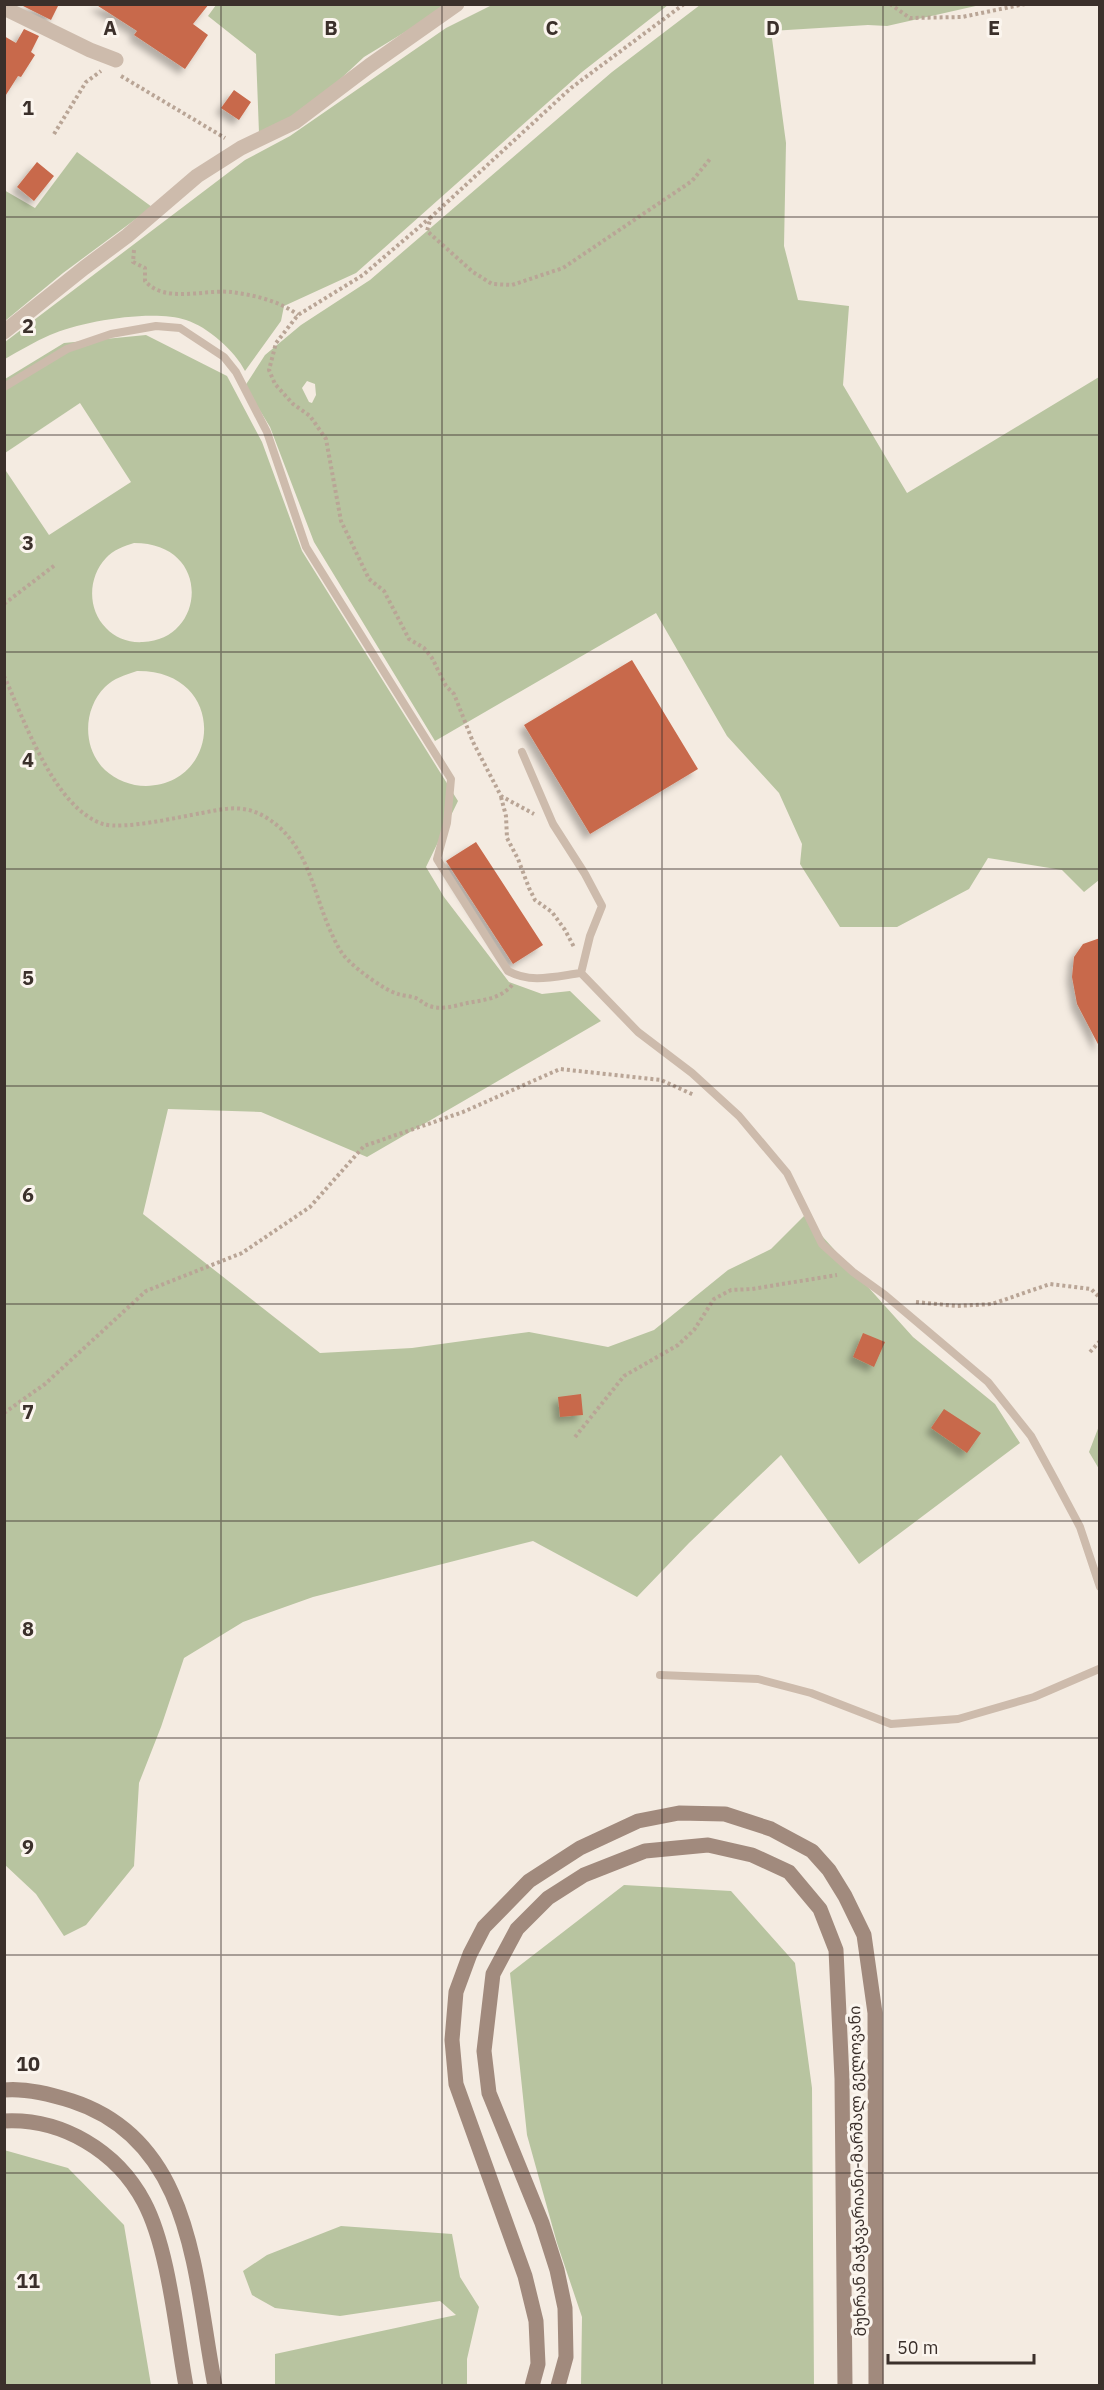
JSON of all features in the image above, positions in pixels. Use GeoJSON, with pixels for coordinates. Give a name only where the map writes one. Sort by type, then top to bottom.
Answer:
{"type":"FeatureCollection","features":[{"type":"Feature","properties":{"kind":"main road","name":"მუხრან მაჭავარიანი-მარშალ გელოვანი"},"geometry":{"type":"LineString","coordinates":[[532,2385],[538,2364],[536,2321],[525,2276],[456,2084],[452,2040],[456,1992],[470,1954],[484,1927],[529,1881],[580,1848],[638,1821],[679,1813],[725,1814],[771,1829],[812,1851],[829,1870],[864,1935],[875,2013],[876,2385]]}},
{"type":"Feature","properties":{"kind":"main road","name":"მუხრან მაჭავარიანი-მარშალ გელოვანი"},"geometry":{"type":"LineString","coordinates":[[558,2385],[566,2357],[565,2308],[557,2271],[542,2223],[489,2093],[484,2051],[493,1974],[517,1929],[548,1898],[584,1875],[645,1851],[708,1845],[752,1855],[789,1872],[820,1910],[836,1950],[842,2079],[845,2385]]}},
{"type":"Feature","properties":{"kind":"main road"},"geometry":{"type":"LineString","coordinates":[[4,2090],[16,2089],[51,2094],[85,2105],[111,2119],[135,2138],[155,2162],[170,2186],[184,2222],[215,2385]]}},
{"type":"Feature","properties":{"kind":"main road"},"geometry":{"type":"LineString","coordinates":[[4,2121],[18,2120],[57,2126],[91,2144],[110,2158],[144,2202],[166,2271],[186,2385]]}},
{"type":"Feature","properties":{"kind":"street"},"geometry":{"type":"LineString","coordinates":[[4,332],[84,267],[127,236],[197,176],[241,148],[296,122],[369,66],[457,4]]}},
{"type":"Feature","properties":{"kind":"street"},"geometry":{"type":"LineString","coordinates":[[4,8],[90,50],[116,60]]}},
{"type":"Feature","properties":{"kind":"lane"},"geometry":{"type":"LineString","coordinates":[[4,387],[67,349],[111,334],[156,326],[180,328],[224,357],[236,372],[267,432],[306,548],[451,779],[447,823],[437,859],[508,971],[518,977],[532,979],[581,973]]}},
{"type":"Feature","properties":{"kind":"lane"},"geometry":{"type":"LineString","coordinates":[[522,752],[553,824],[585,874],[602,906],[590,936],[581,973]]}},
{"type":"Feature","properties":{"kind":"lane"},"geometry":{"type":"LineString","coordinates":[[581,973],[638,1032],[692,1073],[739,1116],[787,1173],[822,1244],[988,1382],[1030,1436],[1080,1527],[1100,1587]]}},
{"type":"Feature","properties":{"kind":"lane"},"geometry":{"type":"LineString","coordinates":[[660,1676],[758,1679],[811,1693],[891,1724],[958,1719],[1034,1697],[1099,1670]]}},
{"type":"Feature","properties":{"kind":"path"},"geometry":{"type":"LineString","coordinates":[[584,962],[552,912],[535,900],[528,888],[518,859],[507,838],[506,816],[501,796],[473,742],[454,694],[446,687],[432,658],[424,648],[409,639],[384,591],[369,579],[341,521],[326,439],[310,416],[293,404],[275,384],[269,370],[276,343],[298,315],[363,274],[431,217],[571,88],[684,4]]}},
{"type":"Feature","properties":{"kind":"path"},"geometry":{"type":"LineString","coordinates":[[890,4],[910,18],[962,17],[1025,4]]}},
{"type":"Feature","properties":{"kind":"path"},"geometry":{"type":"LineString","coordinates":[[116,60],[116,73],[241,148]]}},
{"type":"Feature","properties":{"kind":"path"},"geometry":{"type":"LineString","coordinates":[[54,134],[86,82],[116,60]]}},
{"type":"Feature","properties":{"kind":"path"},"geometry":{"type":"LineString","coordinates":[[431,217],[427,231],[455,257],[492,284],[512,285],[563,268],[692,181],[710,159]]}},
{"type":"Feature","properties":{"kind":"path"},"geometry":{"type":"LineString","coordinates":[[127,236],[134,248],[133,262],[145,268],[145,281],[150,287],[163,293],[230,292],[268,300],[289,308],[298,315]]}},
{"type":"Feature","properties":{"kind":"path"},"geometry":{"type":"LineString","coordinates":[[4,604],[55,565]]}},
{"type":"Feature","properties":{"kind":"path"},"geometry":{"type":"LineString","coordinates":[[4,676],[47,769],[82,813],[104,824],[122,824],[233,807],[252,811],[275,824],[290,837],[301,852],[323,914],[338,947],[349,962],[382,985],[397,994],[416,998],[429,1006],[442,1008],[495,998],[507,991],[518,977]]}},
{"type":"Feature","properties":{"kind":"path"},"geometry":{"type":"LineString","coordinates":[[501,796],[553,824]]}},
{"type":"Feature","properties":{"kind":"path"},"geometry":{"type":"LineString","coordinates":[[4,1413],[45,1384],[146,1292],[242,1253],[310,1207],[364,1146],[463,1112],[560,1069],[662,1080],[700,1098]]}},
{"type":"Feature","properties":{"kind":"path"},"geometry":{"type":"LineString","coordinates":[[575,1437],[624,1376],[678,1345],[694,1330],[714,1299],[731,1290],[752,1289],[853,1272]]}},
{"type":"Feature","properties":{"kind":"path"},"geometry":{"type":"LineString","coordinates":[[885,1295],[925,1305],[992,1304],[1050,1284],[1091,1289],[1100,1298]]}},
{"type":"Feature","properties":{"kind":"path"},"geometry":{"type":"LineString","coordinates":[[1090,1352],[1100,1341]]}},
{"type":"Feature","properties":{"kind":"green space"},"geometry":{"type":"Polygon","coordinates":[[[216,5],[445,5],[364,57],[319,99],[288,121],[259,133],[256,54],[208,16],[216,5]]]}},
{"type":"Feature","properties":{"kind":"green space"},"geometry":{"type":"Polygon","coordinates":[[[492,5],[668,5],[582,72],[356,273],[284,306],[281,321],[245,371],[228,348],[203,328],[186,320],[155,316],[118,318],[80,325],[50,335],[5,359],[5,342],[245,160],[290,136],[446,28],[492,5]]]}},
{"type":"Feature","properties":{"kind":"green space"},"geometry":{"type":"Polygon","coordinates":[[[700,5],[980,5],[887,26],[868,25],[771,31],[786,143],[784,246],[798,300],[849,306],[843,385],[907,493],[1099,377],[1099,880],[1084,892],[1062,870],[988,858],[969,889],[897,927],[840,927],[800,864],[802,844],[779,793],[727,736],[656,613],[435,741],[314,542],[270,427],[245,386],[265,355],[301,325],[370,280],[612,72],[700,5]],[[307,381],[302,388],[309,402],[312,403],[316,395],[315,384],[307,381]]]}},
{"type":"Feature","properties":{"kind":"green space"},"geometry":{"type":"Polygon","coordinates":[[[77,152],[152,207],[63,273],[5,321],[4,190],[35,208],[77,152]]]}},
{"type":"Feature","properties":{"kind":"green space"},"geometry":{"type":"Polygon","coordinates":[[[146,335],[227,376],[262,442],[302,551],[458,801],[426,867],[444,897],[509,982],[542,994],[570,991],[601,1021],[367,1157],[261,1112],[168,1109],[143,1214],[320,1353],[412,1348],[529,1332],[608,1347],[654,1330],[728,1270],[771,1249],[804,1216],[913,1337],[995,1404],[1020,1443],[859,1564],[781,1455],[689,1543],[637,1597],[533,1541],[313,1597],[243,1622],[184,1658],[139,1783],[134,1866],[86,1925],[64,1936],[36,1894],[4,1864],[4,468],[49,535],[131,482],[80,403],[5,453],[5,379],[64,343],[146,335]],[[134,543],[106,558],[96,574],[92,593],[95,612],[110,632],[123,639],[143,642],[164,637],[179,626],[189,610],[192,592],[188,574],[178,558],[160,547],[134,543]],[[137,671],[116,679],[105,687],[92,706],[88,728],[92,751],[105,770],[124,782],[146,786],[171,780],[190,767],[201,748],[204,727],[200,706],[187,688],[166,676],[137,671]]]}},
{"type":"Feature","properties":{"kind":"green space"},"geometry":{"type":"Polygon","coordinates":[[[1099,1426],[1099,1469],[1089,1452],[1099,1426]]]}},
{"type":"Feature","properties":{"kind":"green space"},"geometry":{"type":"Polygon","coordinates":[[[624,1885],[731,1891],[795,1963],[812,2088],[814,2385],[581,2385],[582,2317],[557,2243],[527,2135],[510,1973],[624,1885]]]}},
{"type":"Feature","properties":{"kind":"green space"},"geometry":{"type":"Polygon","coordinates":[[[4,2150],[68,2168],[124,2225],[151,2385],[5,2385],[4,2150]]]}},
{"type":"Feature","properties":{"kind":"green space"},"geometry":{"type":"Polygon","coordinates":[[[341,2226],[452,2234],[460,2277],[479,2307],[467,2359],[467,2385],[275,2385],[275,2354],[456,2315],[440,2301],[340,2316],[275,2308],[252,2295],[243,2271],[267,2255],[341,2226]]]}},
{"type":"Feature","properties":{"kind":"building"},"geometry":{"type":"Polygon","coordinates":[[[19,4],[59,4],[51,20],[19,4]]]}},
{"type":"Feature","properties":{"kind":"building"},"geometry":{"type":"Polygon","coordinates":[[[95,4],[209,4],[193,24],[208,35],[185,69],[134,35],[137,31],[95,4]]]}},
{"type":"Feature","properties":{"kind":"building"},"geometry":{"type":"Polygon","coordinates":[[[24,29],[39,36],[31,52],[35,55],[4,98],[4,36],[16,43],[24,29]]]}},
{"type":"Feature","properties":{"kind":"building"},"geometry":{"type":"Polygon","coordinates":[[[234,90],[251,102],[239,120],[221,108],[234,90]]]}},
{"type":"Feature","properties":{"kind":"building"},"geometry":{"type":"Polygon","coordinates":[[[37,162],[54,176],[34,201],[17,187],[37,162]]]}},
{"type":"Feature","properties":{"kind":"building"},"geometry":{"type":"Polygon","coordinates":[[[632,660],[698,769],[590,834],[524,725],[632,660]]]}},
{"type":"Feature","properties":{"kind":"building"},"geometry":{"type":"Polygon","coordinates":[[[476,842],[543,945],[513,964],[446,861],[476,842]]]}},
{"type":"Feature","properties":{"kind":"building"},"geometry":{"type":"Polygon","coordinates":[[[1100,938],[1100,1048],[1077,1004],[1072,977],[1074,957],[1083,944],[1100,938]]]}},
{"type":"Feature","properties":{"kind":"building"},"geometry":{"type":"Polygon","coordinates":[[[863,1333],[885,1342],[874,1367],[853,1357],[863,1333]]]}},
{"type":"Feature","properties":{"kind":"building"},"geometry":{"type":"Polygon","coordinates":[[[581,1394],[583,1415],[560,1417],[558,1397],[581,1394]]]}},
{"type":"Feature","properties":{"kind":"building"},"geometry":{"type":"Polygon","coordinates":[[[944,1409],[981,1433],[967,1453],[931,1428],[944,1409]]]}}]}
